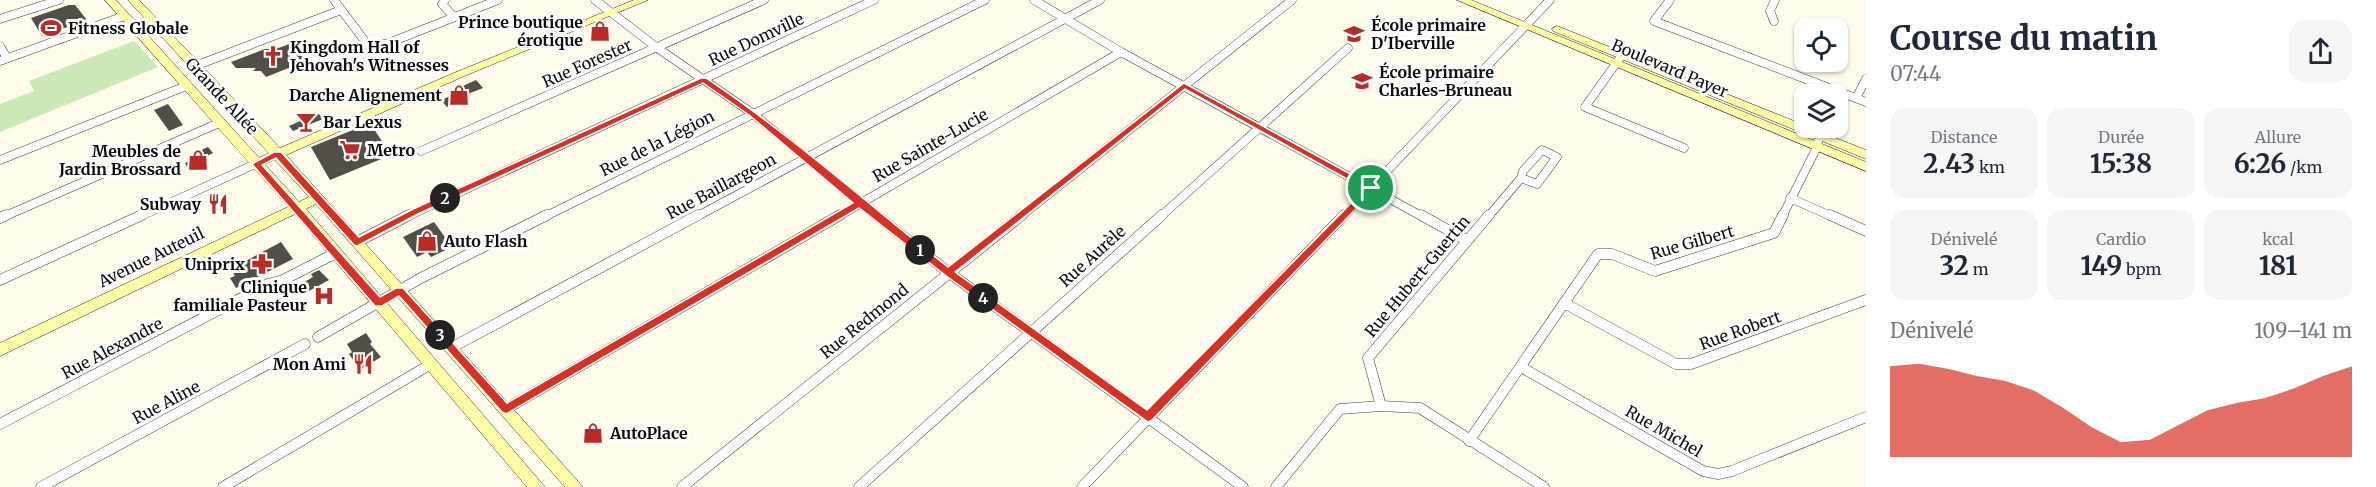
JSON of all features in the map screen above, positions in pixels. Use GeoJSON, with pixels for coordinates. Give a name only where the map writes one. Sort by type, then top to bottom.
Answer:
{"type":"FeatureCollection","features":[{"type":"Feature","properties":{"kind":"main road","name":"Grande Allée"},"geometry":{"type":"LineString","coordinates":[[110,0],[297,208],[537,487]]}},
{"type":"Feature","properties":{"kind":"main road","name":"Grande Allée"},"geometry":{"type":"LineString","coordinates":[[133,0],[318,198],[575,487]]}},
{"type":"Feature","properties":{"kind":"main road"},"geometry":{"type":"LineString","coordinates":[[277,154],[430,87],[643,0]]}},
{"type":"Feature","properties":{"kind":"main road","name":"Boulevard Payer"},"geometry":{"type":"LineString","coordinates":[[1462,0],[1530,22]]}},
{"type":"Feature","properties":{"kind":"main road","name":"Boulevard Payer"},"geometry":{"type":"LineString","coordinates":[[1485,0],[1530,22],[1818,141],[1866,155]]}},
{"type":"Feature","properties":{"kind":"main road","name":"Boulevard Payer"},"geometry":{"type":"LineString","coordinates":[[1818,141],[1866,167]]}},
{"type":"Feature","properties":{"kind":"main road","name":"Avenue Auteuil"},"geometry":{"type":"LineString","coordinates":[[0,350],[318,198]]}},
{"type":"Feature","properties":{"kind":"street"},"geometry":{"type":"LineString","coordinates":[[0,19],[59,0]]}},
{"type":"Feature","properties":{"kind":"street"},"geometry":{"type":"LineString","coordinates":[[334,0],[367,44],[386,44],[498,0]]}},
{"type":"Feature","properties":{"kind":"street"},"geometry":{"type":"LineString","coordinates":[[445,0],[442,4],[454,17]]}},
{"type":"Feature","properties":{"kind":"street"},"geometry":{"type":"LineString","coordinates":[[468,0],[477,8]]}},
{"type":"Feature","properties":{"kind":"street"},"geometry":{"type":"LineString","coordinates":[[595,0],[610,14],[752,113],[948,273],[1243,487]]}},
{"type":"Feature","properties":{"kind":"street","name":"Rue Forester"},"geometry":{"type":"LineString","coordinates":[[421,151],[764,0]]}},
{"type":"Feature","properties":{"kind":"street","name":"Rue Domville"},"geometry":{"type":"LineString","coordinates":[[357,242],[415,212],[874,0]]}},
{"type":"Feature","properties":{"kind":"street","name":"Rue de la Légion"},"geometry":{"type":"LineString","coordinates":[[378,303],[752,113],[985,0]]}},
{"type":"Feature","properties":{"kind":"street"},"geometry":{"type":"LineString","coordinates":[[1034,0],[1121,52],[1467,240]]}},
{"type":"Feature","properties":{"kind":"street","name":"Rue Baillargeon"},"geometry":{"type":"LineString","coordinates":[[451,348],[1101,0]]}},
{"type":"Feature","properties":{"kind":"street","name":"Rue Redmond"},"geometry":{"type":"LineString","coordinates":[[682,487],[1292,0]]}},
{"type":"Feature","properties":{"kind":"street"},"geometry":{"type":"LineString","coordinates":[[1082,487],[1550,0]]}},
{"type":"Feature","properties":{"kind":"street"},"geometry":{"type":"LineString","coordinates":[[1670,0],[1654,21],[1866,102]]}},
{"type":"Feature","properties":{"kind":"street"},"geometry":{"type":"LineString","coordinates":[[1774,21],[1770,11],[1775,0]]}},
{"type":"Feature","properties":{"kind":"street"},"geometry":{"type":"LineString","coordinates":[[195,66],[341,9]]}},
{"type":"Feature","properties":{"kind":"street"},"geometry":{"type":"LineString","coordinates":[[0,46],[4,60],[124,16]]}},
{"type":"Feature","properties":{"kind":"street","name":"Rue Aurèle"},"geometry":{"type":"LineString","coordinates":[[859,487],[1348,48]]}},
{"type":"Feature","properties":{"kind":"street","name":"Rue Sainte-Lucie"},"geometry":{"type":"LineString","coordinates":[[506,409],[1121,52]]}},
{"type":"Feature","properties":{"kind":"street"},"geometry":{"type":"LineString","coordinates":[[1620,60],[1586,107],[1684,148]]}},
{"type":"Feature","properties":{"kind":"street"},"geometry":{"type":"LineString","coordinates":[[1856,98],[1866,79]]}},
{"type":"Feature","properties":{"kind":"street"},"geometry":{"type":"LineString","coordinates":[[0,160],[186,86]]}},
{"type":"Feature","properties":{"kind":"street"},"geometry":{"type":"LineString","coordinates":[[0,218],[219,123]]}},
{"type":"Feature","properties":{"kind":"street","name":"Rue Gilbert"},"geometry":{"type":"LineString","coordinates":[[1469,441],[1598,254],[1604,252],[1612,254],[1644,270],[1654,271],[1774,232],[1818,141]]}},
{"type":"Feature","properties":{"kind":"street"},"geometry":{"type":"LineString","coordinates":[[0,280],[277,154]]}},
{"type":"Feature","properties":{"kind":"street","name":"Rue Hubert-Guertin"},"geometry":{"type":"LineString","coordinates":[[1381,406],[1368,358],[1521,178]]}},
{"type":"Feature","properties":{"kind":"street"},"geometry":{"type":"LineString","coordinates":[[1790,198],[1866,231]]}},
{"type":"Feature","properties":{"kind":"street","name":"Rue Alexandre"},"geometry":{"type":"LineString","coordinates":[[0,424],[268,284],[283,280],[336,253]]}},
{"type":"Feature","properties":{"kind":"street","name":"Rue Robert"},"geometry":{"type":"LineString","coordinates":[[1564,303],[1676,364],[1691,364],[1866,300]]}},
{"type":"Feature","properties":{"kind":"street"},"geometry":{"type":"LineString","coordinates":[[318,337],[378,303]]}},
{"type":"Feature","properties":{"kind":"street","name":"Rue Aline"},"geometry":{"type":"LineString","coordinates":[[41,487],[305,344]]}},
{"type":"Feature","properties":{"kind":"street"},"geometry":{"type":"LineString","coordinates":[[223,487],[431,364]]}},
{"type":"Feature","properties":{"kind":"street","name":"Rue Michel"},"geometry":{"type":"LineString","coordinates":[[1521,367],[1703,471],[1718,474],[1732,471],[1866,417]]}},
{"type":"Feature","properties":{"kind":"street"},"geometry":{"type":"LineString","coordinates":[[1276,487],[1340,409],[1381,406],[1420,408],[1544,487]]}},
{"type":"Feature","properties":{"kind":"green space"},"geometry":{"type":"Polygon","coordinates":[[[134,41],[158,67],[0,132],[0,104],[34,91],[29,81],[134,41]]]}},
{"type":"Feature","properties":{"kind":"building","name":"Fitness Globale"},"geometry":{"type":"Polygon","coordinates":[[[75,5],[87,20],[42,36],[31,18],[75,5]]]}},
{"type":"Feature","properties":{"kind":"building","name":"Kingdom Hall of Jehovah's Witnesses"},"geometry":{"type":"Polygon","coordinates":[[[292,43],[306,61],[266,77],[261,71],[253,71],[256,68],[236,68],[231,62],[265,49],[276,49],[292,43]]]}},
{"type":"Feature","properties":{"kind":"building","name":"Darche Alignement"},"geometry":{"type":"Polygon","coordinates":[[[476,80],[483,88],[460,97],[462,100],[447,107],[441,100],[457,93],[454,90],[476,80]]]}},
{"type":"Feature","properties":{"kind":"building"},"geometry":{"type":"Polygon","coordinates":[[[168,104],[183,125],[169,131],[154,110],[168,104]]]}},
{"type":"Feature","properties":{"kind":"building","name":"Bar Lexus"},"geometry":{"type":"Polygon","coordinates":[[[318,113],[323,119],[293,131],[289,126],[318,113]]]}},
{"type":"Feature","properties":{"kind":"building","name":"Metro"},"geometry":{"type":"Polygon","coordinates":[[[370,123],[391,155],[330,180],[311,147],[370,123]]]}},
{"type":"Feature","properties":{"kind":"building","name":"Meubles de Jardin Brossard"},"geometry":{"type":"Polygon","coordinates":[[[208,147],[213,153],[203,158],[205,162],[189,170],[185,163],[200,156],[197,152],[208,147]]]}},
{"type":"Feature","properties":{"kind":"building","name":"Auto Flash"},"geometry":{"type":"Polygon","coordinates":[[[434,222],[452,247],[431,257],[427,252],[417,257],[403,237],[434,222]]]}},
{"type":"Feature","properties":{"kind":"building","name":"Uniprix"},"geometry":{"type":"Polygon","coordinates":[[[281,242],[293,259],[236,288],[230,278],[235,276],[231,269],[281,242]]]}},
{"type":"Feature","properties":{"kind":"building"},"geometry":{"type":"Polygon","coordinates":[[[319,270],[329,280],[307,292],[301,284],[313,277],[311,274],[319,270]]]}},
{"type":"Feature","properties":{"kind":"building"},"geometry":{"type":"Polygon","coordinates":[[[366,333],[372,342],[370,344],[381,357],[360,370],[349,354],[352,352],[347,344],[366,333]]]}},
{"type":"Feature","properties":{"kind":"place","name":"Fitness Globale"},"geometry":{"type":"Point","coordinates":[51,28]}},
{"type":"Feature","properties":{"kind":"place","name":"Prince boutique érotique"},"geometry":{"type":"Point","coordinates":[600,31]}},
{"type":"Feature","properties":{"kind":"place","name":"École primaire D'Iberville"},"geometry":{"type":"Point","coordinates":[1354,34]}},
{"type":"Feature","properties":{"kind":"place","name":"Kingdom Hall of Jehovah's Witnesses"},"geometry":{"type":"Point","coordinates":[273,56]}},
{"type":"Feature","properties":{"kind":"place","name":"École primaire Charles-Bruneau"},"geometry":{"type":"Point","coordinates":[1362,81]}},
{"type":"Feature","properties":{"kind":"place","name":"Darche Alignement"},"geometry":{"type":"Point","coordinates":[459,95]}},
{"type":"Feature","properties":{"kind":"place","name":"Bar Lexus"},"geometry":{"type":"Point","coordinates":[306,122]}},
{"type":"Feature","properties":{"kind":"place","name":"Metro"},"geometry":{"type":"Point","coordinates":[350,150]}},
{"type":"Feature","properties":{"kind":"place","name":"Meubles de Jardin Brossard"},"geometry":{"type":"Point","coordinates":[198,160]}},
{"type":"Feature","properties":{"kind":"place","name":"Subway"},"geometry":{"type":"Point","coordinates":[218,204]}},
{"type":"Feature","properties":{"kind":"place","name":"Auto Flash"},"geometry":{"type":"Point","coordinates":[427,241]}},
{"type":"Feature","properties":{"kind":"place","name":"Uniprix"},"geometry":{"type":"Point","coordinates":[262,264]}},
{"type":"Feature","properties":{"kind":"place","name":"Clinique familiale Pasteur"},"geometry":{"type":"Point","coordinates":[324,296]}},
{"type":"Feature","properties":{"kind":"place","name":"Mon Ami"},"geometry":{"type":"Point","coordinates":[363,364]}},
{"type":"Feature","properties":{"kind":"place","name":"AutoPlace"},"geometry":{"type":"Point","coordinates":[593,433]}},
{"type":"Feature","properties":{"kind":"route"},"geometry":{"type":"LineString","coordinates":[[1371,188],[1148,417],[948,273],[860,203],[506,409],[400,290],[378,303],[256,164],[277,154],[357,242],[415,212],[704,80],[752,113],[948,273],[1184,85],[1371,188]]}}]}
